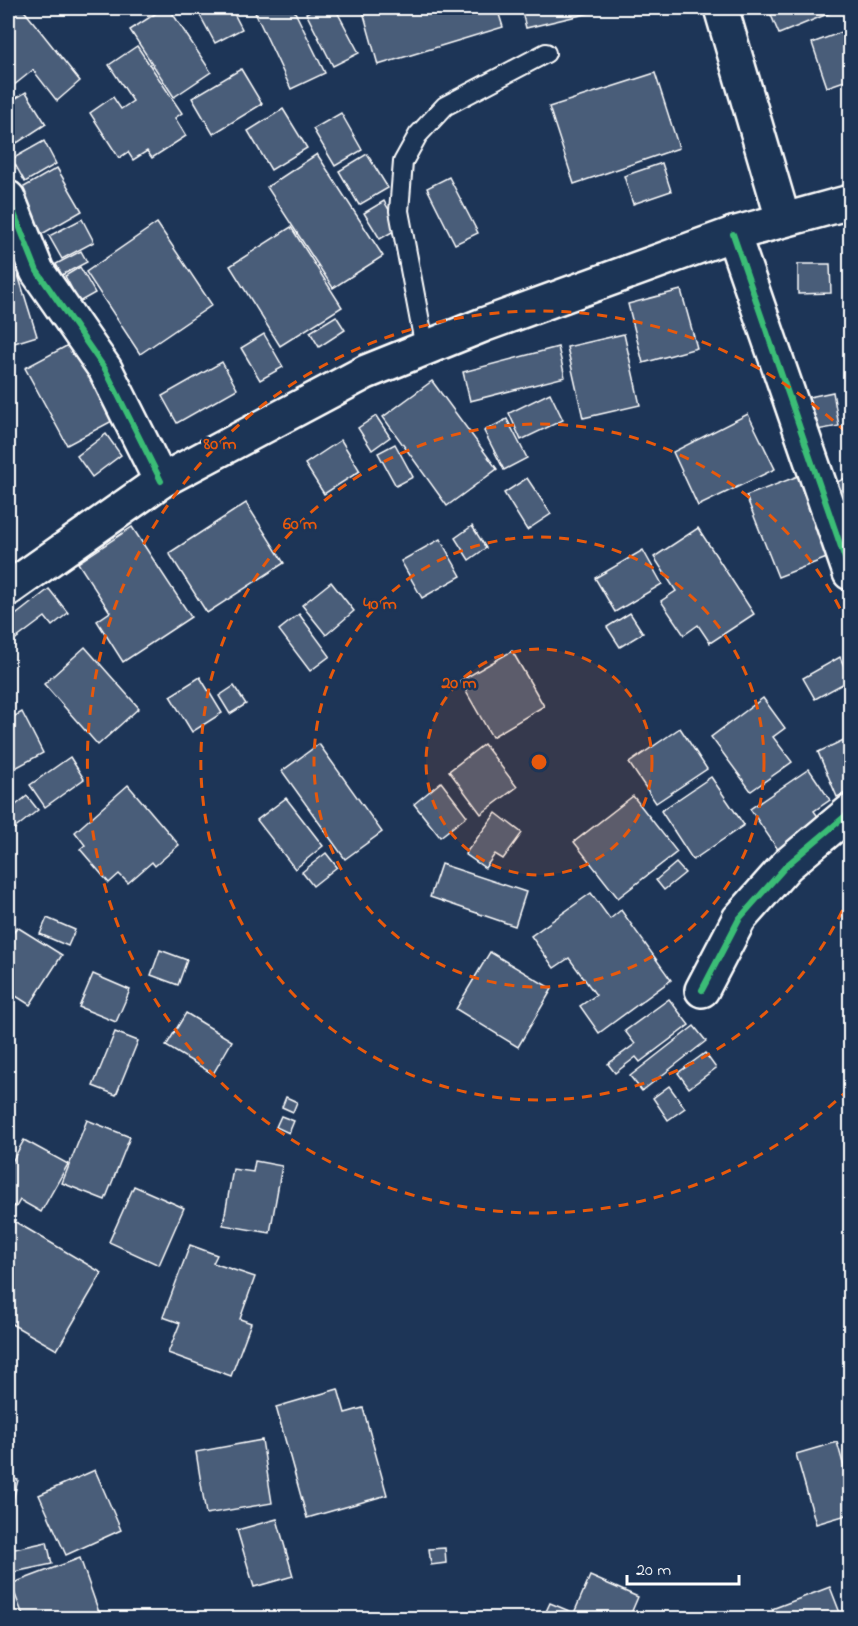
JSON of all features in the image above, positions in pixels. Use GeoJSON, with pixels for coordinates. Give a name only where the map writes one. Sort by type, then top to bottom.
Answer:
{"type":"FeatureCollection","features":[{"type":"Feature","properties":{"kind":"street"},"geometry":{"type":"LineString","coordinates":[[721,8],[783,219]]}},
{"type":"Feature","properties":{"kind":"street"},"geometry":{"type":"LineString","coordinates":[[8,198],[37,271],[105,369],[161,481]]}},
{"type":"Feature","properties":{"kind":"street"},"geometry":{"type":"LineString","coordinates":[[8,589],[161,481],[366,372],[733,234],[850,202]]}},
{"type":"Feature","properties":{"kind":"street"},"geometry":{"type":"LineString","coordinates":[[733,234],[850,573]]}},
{"type":"Feature","properties":{"kind":"street"},"geometry":{"type":"LineString","coordinates":[[702,990],[739,919],[787,865],[850,812]]}},
{"type":"Feature","properties":{"kind":"lane"},"geometry":{"type":"LineString","coordinates":[[425,348],[399,211],[403,162],[418,135],[444,106],[546,54]]}},
{"type":"Feature","properties":{"kind":"building"},"geometry":{"type":"Polygon","coordinates":[[[8,8],[22,8],[80,81],[57,101],[33,70],[8,90],[8,8]]]}},
{"type":"Feature","properties":{"kind":"building"},"geometry":{"type":"Polygon","coordinates":[[[164,8],[169,8],[211,72],[174,97],[130,30],[164,8]]]}},
{"type":"Feature","properties":{"kind":"building"},"geometry":{"type":"Polygon","coordinates":[[[196,8],[231,8],[242,29],[215,43],[196,8]]]}},
{"type":"Feature","properties":{"kind":"building"},"geometry":{"type":"Polygon","coordinates":[[[253,8],[293,8],[325,73],[291,89],[253,8]]]}},
{"type":"Feature","properties":{"kind":"building"},"geometry":{"type":"Polygon","coordinates":[[[316,8],[335,8],[359,53],[333,66],[306,13],[316,8]]]}},
{"type":"Feature","properties":{"kind":"building"},"geometry":{"type":"Polygon","coordinates":[[[362,8],[497,8],[503,27],[378,65],[362,8]]]}},
{"type":"Feature","properties":{"kind":"building"},"geometry":{"type":"Polygon","coordinates":[[[521,8],[611,8],[526,28],[521,8]]]}},
{"type":"Feature","properties":{"kind":"building"},"geometry":{"type":"Polygon","coordinates":[[[768,8],[842,8],[779,34],[768,8]]]}},
{"type":"Feature","properties":{"kind":"building"},"geometry":{"type":"Polygon","coordinates":[[[850,29],[850,79],[827,87],[812,43],[850,29]]]}},
{"type":"Feature","properties":{"kind":"building"},"geometry":{"type":"Polygon","coordinates":[[[137,46],[182,113],[175,118],[186,136],[152,158],[147,151],[133,160],[128,152],[119,158],[90,113],[113,97],[121,109],[133,101],[109,65],[137,46]]]}},
{"type":"Feature","properties":{"kind":"building"},"geometry":{"type":"Polygon","coordinates":[[[241,69],[262,104],[213,134],[192,98],[241,69]]]}},
{"type":"Feature","properties":{"kind":"building"},"geometry":{"type":"Polygon","coordinates":[[[655,73],[679,148],[574,184],[549,107],[655,73]]]}},
{"type":"Feature","properties":{"kind":"building"},"geometry":{"type":"Polygon","coordinates":[[[26,92],[46,124],[17,143],[8,127],[8,103],[26,92]]]}},
{"type":"Feature","properties":{"kind":"building"},"geometry":{"type":"Polygon","coordinates":[[[283,109],[307,148],[271,170],[248,131],[283,109]]]}},
{"type":"Feature","properties":{"kind":"building"},"geometry":{"type":"Polygon","coordinates":[[[341,113],[362,150],[335,166],[313,129],[341,113]]]}},
{"type":"Feature","properties":{"kind":"building"},"geometry":{"type":"Polygon","coordinates":[[[44,141],[56,164],[25,182],[12,159],[44,141]]]}},
{"type":"Feature","properties":{"kind":"building"},"geometry":{"type":"Polygon","coordinates":[[[317,154],[383,256],[333,288],[267,187],[317,154]]]}},
{"type":"Feature","properties":{"kind":"building"},"geometry":{"type":"Polygon","coordinates":[[[367,154],[388,188],[359,205],[339,171],[367,154]]]}},
{"type":"Feature","properties":{"kind":"building"},"geometry":{"type":"Polygon","coordinates":[[[662,163],[671,191],[633,204],[624,176],[662,163]]]}},
{"type":"Feature","properties":{"kind":"building"},"geometry":{"type":"Polygon","coordinates":[[[57,168],[82,211],[42,234],[17,191],[57,168]]]}},
{"type":"Feature","properties":{"kind":"building"},"geometry":{"type":"Polygon","coordinates":[[[449,177],[478,233],[455,244],[427,188],[449,177]]]}},
{"type":"Feature","properties":{"kind":"building"},"geometry":{"type":"Polygon","coordinates":[[[384,201],[399,228],[380,239],[364,213],[384,201]]]}},
{"type":"Feature","properties":{"kind":"building"},"geometry":{"type":"Polygon","coordinates":[[[82,219],[94,242],[62,259],[49,236],[82,219]]]}},
{"type":"Feature","properties":{"kind":"building"},"geometry":{"type":"Polygon","coordinates":[[[157,223],[212,305],[140,354],[86,272],[157,223]]]}},
{"type":"Feature","properties":{"kind":"building"},"geometry":{"type":"Polygon","coordinates":[[[291,227],[342,307],[280,346],[230,266],[291,227]]]}},
{"type":"Feature","properties":{"kind":"building"},"geometry":{"type":"Polygon","coordinates":[[[81,251],[87,262],[62,275],[56,264],[81,251]]]}},
{"type":"Feature","properties":{"kind":"building"},"geometry":{"type":"Polygon","coordinates":[[[798,264],[830,264],[831,293],[798,294],[798,264]]]}},
{"type":"Feature","properties":{"kind":"building"},"geometry":{"type":"Polygon","coordinates":[[[15,265],[37,336],[8,345],[8,268],[15,265]]]}},
{"type":"Feature","properties":{"kind":"building"},"geometry":{"type":"Polygon","coordinates":[[[80,267],[95,293],[79,302],[65,276],[80,267]]]}},
{"type":"Feature","properties":{"kind":"building"},"geometry":{"type":"Polygon","coordinates":[[[681,290],[697,348],[643,363],[628,304],[681,290]]]}},
{"type":"Feature","properties":{"kind":"building"},"geometry":{"type":"Polygon","coordinates":[[[336,316],[345,330],[319,347],[310,332],[336,316]]]}},
{"type":"Feature","properties":{"kind":"building"},"geometry":{"type":"Polygon","coordinates":[[[264,334],[283,367],[260,380],[241,348],[264,334]]]}},
{"type":"Feature","properties":{"kind":"building"},"geometry":{"type":"Polygon","coordinates":[[[624,334],[640,405],[583,418],[567,347],[624,334]]]}},
{"type":"Feature","properties":{"kind":"building"},"geometry":{"type":"Polygon","coordinates":[[[74,342],[116,419],[67,445],[25,368],[74,342]]]}},
{"type":"Feature","properties":{"kind":"building"},"geometry":{"type":"Polygon","coordinates":[[[558,347],[565,377],[470,401],[463,372],[558,347]]]}},
{"type":"Feature","properties":{"kind":"building"},"geometry":{"type":"Polygon","coordinates":[[[222,362],[237,389],[177,423],[162,396],[222,362]]]}},
{"type":"Feature","properties":{"kind":"building"},"geometry":{"type":"Polygon","coordinates":[[[432,381],[497,469],[447,506],[383,417],[432,381]]]}},
{"type":"Feature","properties":{"kind":"building"},"geometry":{"type":"Polygon","coordinates":[[[833,392],[839,426],[806,432],[800,399],[833,392]]]}},
{"type":"Feature","properties":{"kind":"building"},"geometry":{"type":"Polygon","coordinates":[[[550,393],[563,420],[521,440],[509,413],[550,393]]]}},
{"type":"Feature","properties":{"kind":"building"},"geometry":{"type":"Polygon","coordinates":[[[748,414],[775,469],[698,506],[673,452],[748,414]]]}},
{"type":"Feature","properties":{"kind":"building"},"geometry":{"type":"Polygon","coordinates":[[[376,416],[390,437],[372,450],[358,428],[376,416]]]}},
{"type":"Feature","properties":{"kind":"building"},"geometry":{"type":"Polygon","coordinates":[[[507,419],[527,458],[504,470],[484,431],[507,419]]]}},
{"type":"Feature","properties":{"kind":"building"},"geometry":{"type":"Polygon","coordinates":[[[106,434],[121,455],[92,477],[77,456],[106,434]]]}},
{"type":"Feature","properties":{"kind":"building"},"geometry":{"type":"Polygon","coordinates":[[[341,440],[360,471],[324,494],[305,464],[341,440]]]}},
{"type":"Feature","properties":{"kind":"building"},"geometry":{"type":"Polygon","coordinates":[[[395,444],[413,477],[396,486],[378,453],[395,444]]]}},
{"type":"Feature","properties":{"kind":"building"},"geometry":{"type":"Polygon","coordinates":[[[806,473],[837,554],[778,577],[746,496],[806,473]]]}},
{"type":"Feature","properties":{"kind":"building"},"geometry":{"type":"Polygon","coordinates":[[[850,476],[850,495],[844,498],[837,482],[850,476]]]}},
{"type":"Feature","properties":{"kind":"building"},"geometry":{"type":"Polygon","coordinates":[[[527,478],[551,514],[527,530],[504,493],[527,478]]]}},
{"type":"Feature","properties":{"kind":"building"},"geometry":{"type":"Polygon","coordinates":[[[246,503],[284,563],[207,613],[169,553],[246,503]]]}},
{"type":"Feature","properties":{"kind":"building"},"geometry":{"type":"Polygon","coordinates":[[[472,526],[486,548],[469,560],[455,538],[472,526]]]}},
{"type":"Feature","properties":{"kind":"building"},"geometry":{"type":"Polygon","coordinates":[[[132,527],[191,617],[123,662],[97,621],[110,612],[78,563],[132,527]]]}},
{"type":"Feature","properties":{"kind":"building"},"geometry":{"type":"Polygon","coordinates":[[[698,528],[754,614],[710,643],[698,625],[684,635],[661,601],[676,591],[654,557],[698,528]]]}},
{"type":"Feature","properties":{"kind":"building"},"geometry":{"type":"Polygon","coordinates":[[[440,539],[461,576],[422,598],[401,561],[440,539]]]}},
{"type":"Feature","properties":{"kind":"building"},"geometry":{"type":"Polygon","coordinates":[[[643,550],[662,584],[615,612],[595,578],[643,550]]]}},
{"type":"Feature","properties":{"kind":"building"},"geometry":{"type":"Polygon","coordinates":[[[331,582],[354,611],[326,635],[302,605],[331,582]]]}},
{"type":"Feature","properties":{"kind":"building"},"geometry":{"type":"Polygon","coordinates":[[[49,589],[68,613],[52,626],[45,617],[13,641],[8,633],[8,621],[49,589]]]}},
{"type":"Feature","properties":{"kind":"building"},"geometry":{"type":"Polygon","coordinates":[[[630,613],[643,633],[620,647],[607,627],[630,613]]]}},
{"type":"Feature","properties":{"kind":"building"},"geometry":{"type":"Polygon","coordinates":[[[299,614],[330,656],[310,671],[279,630],[299,614]]]}},
{"type":"Feature","properties":{"kind":"building"},"geometry":{"type":"Polygon","coordinates":[[[85,647],[139,708],[98,745],[44,684],[85,647]]]}},
{"type":"Feature","properties":{"kind":"building"},"geometry":{"type":"Polygon","coordinates":[[[512,651],[544,706],[492,737],[460,681],[512,651]]]}},
{"type":"Feature","properties":{"kind":"building"},"geometry":{"type":"Polygon","coordinates":[[[840,657],[850,680],[815,699],[803,678],[840,657]]]}},
{"type":"Feature","properties":{"kind":"building"},"geometry":{"type":"Polygon","coordinates":[[[200,677],[222,713],[192,732],[170,696],[200,677]]]}},
{"type":"Feature","properties":{"kind":"building"},"geometry":{"type":"Polygon","coordinates":[[[234,686],[246,704],[230,714],[219,696],[234,686]]]}},
{"type":"Feature","properties":{"kind":"building"},"geometry":{"type":"Polygon","coordinates":[[[763,698],[785,728],[773,737],[792,762],[751,791],[711,737],[763,698]]]}},
{"type":"Feature","properties":{"kind":"building"},"geometry":{"type":"Polygon","coordinates":[[[22,712],[43,753],[8,772],[8,720],[22,712]]]}},
{"type":"Feature","properties":{"kind":"building"},"geometry":{"type":"Polygon","coordinates":[[[680,728],[707,769],[656,803],[629,763],[680,728]]]}},
{"type":"Feature","properties":{"kind":"building"},"geometry":{"type":"Polygon","coordinates":[[[850,737],[850,791],[837,797],[818,752],[850,737]]]}},
{"type":"Feature","properties":{"kind":"building"},"geometry":{"type":"Polygon","coordinates":[[[319,744],[382,832],[345,859],[282,771],[319,744]]]}},
{"type":"Feature","properties":{"kind":"building"},"geometry":{"type":"Polygon","coordinates":[[[484,744],[517,787],[481,814],[449,771],[484,744]]]}},
{"type":"Feature","properties":{"kind":"building"},"geometry":{"type":"Polygon","coordinates":[[[70,757],[84,779],[45,807],[30,785],[70,757]]]}},
{"type":"Feature","properties":{"kind":"building"},"geometry":{"type":"Polygon","coordinates":[[[809,769],[830,800],[814,811],[824,825],[781,854],[750,809],[809,769]]]}},
{"type":"Feature","properties":{"kind":"building"},"geometry":{"type":"Polygon","coordinates":[[[711,777],[744,825],[693,860],[661,811],[711,777]]]}},
{"type":"Feature","properties":{"kind":"building"},"geometry":{"type":"Polygon","coordinates":[[[441,782],[467,816],[440,837],[414,804],[441,782]]]}},
{"type":"Feature","properties":{"kind":"building"},"geometry":{"type":"Polygon","coordinates":[[[128,785],[179,845],[155,866],[152,862],[128,883],[119,874],[109,883],[80,849],[85,845],[75,832],[128,785]]]}},
{"type":"Feature","properties":{"kind":"building"},"geometry":{"type":"Polygon","coordinates":[[[27,796],[38,810],[8,834],[8,805],[11,809],[27,796]]]}},
{"type":"Feature","properties":{"kind":"building"},"geometry":{"type":"Polygon","coordinates":[[[633,796],[677,852],[618,898],[574,842],[633,796]]]}},
{"type":"Feature","properties":{"kind":"building"},"geometry":{"type":"Polygon","coordinates":[[[286,798],[323,846],[295,869],[257,820],[286,798]]]}},
{"type":"Feature","properties":{"kind":"building"},"geometry":{"type":"Polygon","coordinates":[[[496,813],[522,833],[503,859],[495,854],[485,868],[465,854],[496,813]]]}},
{"type":"Feature","properties":{"kind":"building"},"geometry":{"type":"Polygon","coordinates":[[[326,853],[337,867],[313,886],[302,872],[326,853]]]}},
{"type":"Feature","properties":{"kind":"building"},"geometry":{"type":"Polygon","coordinates":[[[676,863],[685,873],[664,890],[656,880],[676,863]]]}},
{"type":"Feature","properties":{"kind":"building"},"geometry":{"type":"Polygon","coordinates":[[[441,864],[526,892],[515,926],[430,897],[441,864]]]}},
{"type":"Feature","properties":{"kind":"building"},"geometry":{"type":"Polygon","coordinates":[[[591,893],[610,919],[621,910],[671,980],[599,1033],[580,1006],[596,995],[569,958],[554,968],[531,936],[591,893]]]}},
{"type":"Feature","properties":{"kind":"building"},"geometry":{"type":"Polygon","coordinates":[[[47,918],[75,930],[68,946],[40,934],[47,918]]]}},
{"type":"Feature","properties":{"kind":"building"},"geometry":{"type":"Polygon","coordinates":[[[17,927],[62,955],[30,1005],[8,991],[8,941],[17,927]]]}},
{"type":"Feature","properties":{"kind":"building"},"geometry":{"type":"Polygon","coordinates":[[[160,950],[187,960],[178,985],[151,975],[160,950]]]}},
{"type":"Feature","properties":{"kind":"building"},"geometry":{"type":"Polygon","coordinates":[[[490,952],[552,989],[518,1047],[456,1009],[490,952]]]}},
{"type":"Feature","properties":{"kind":"building"},"geometry":{"type":"Polygon","coordinates":[[[93,974],[130,990],[116,1022],[79,1007],[93,974]]]}},
{"type":"Feature","properties":{"kind":"building"},"geometry":{"type":"Polygon","coordinates":[[[669,999],[689,1025],[640,1062],[636,1057],[615,1073],[608,1064],[635,1044],[625,1031],[669,999]]]}},
{"type":"Feature","properties":{"kind":"building"},"geometry":{"type":"Polygon","coordinates":[[[186,1013],[232,1041],[213,1074],[166,1046],[186,1013]]]}},
{"type":"Feature","properties":{"kind":"building"},"geometry":{"type":"Polygon","coordinates":[[[694,1026],[706,1041],[642,1091],[630,1076],[694,1026]]]}},
{"type":"Feature","properties":{"kind":"building"},"geometry":{"type":"Polygon","coordinates":[[[115,1032],[138,1041],[116,1095],[93,1086],[115,1032]]]}},
{"type":"Feature","properties":{"kind":"building"},"geometry":{"type":"Polygon","coordinates":[[[705,1053],[716,1068],[689,1088],[678,1073],[705,1053]]]}},
{"type":"Feature","properties":{"kind":"building"},"geometry":{"type":"Polygon","coordinates":[[[669,1086],[685,1108],[668,1120],[653,1098],[669,1086]]]}},
{"type":"Feature","properties":{"kind":"building"},"geometry":{"type":"Polygon","coordinates":[[[286,1097],[297,1102],[293,1112],[282,1107],[286,1097]]]}},
{"type":"Feature","properties":{"kind":"building"},"geometry":{"type":"Polygon","coordinates":[[[281,1116],[294,1121],[289,1133],[276,1127],[281,1116]]]}},
{"type":"Feature","properties":{"kind":"building"},"geometry":{"type":"Polygon","coordinates":[[[87,1120],[130,1137],[105,1200],[62,1183],[87,1120]]]}},
{"type":"Feature","properties":{"kind":"building"},"geometry":{"type":"Polygon","coordinates":[[[24,1140],[68,1164],[41,1212],[20,1200],[16,1207],[8,1203],[8,1169],[24,1140]]]}},
{"type":"Feature","properties":{"kind":"building"},"geometry":{"type":"Polygon","coordinates":[[[255,1161],[282,1166],[270,1233],[223,1225],[233,1169],[253,1172],[255,1161]]]}},
{"type":"Feature","properties":{"kind":"building"},"geometry":{"type":"Polygon","coordinates":[[[134,1186],[184,1208],[159,1265],[109,1242],[134,1186]]]}},
{"type":"Feature","properties":{"kind":"building"},"geometry":{"type":"Polygon","coordinates":[[[14,1221],[102,1273],[57,1350],[8,1322],[8,1233],[14,1221]]]}},
{"type":"Feature","properties":{"kind":"building"},"geometry":{"type":"Polygon","coordinates":[[[190,1245],[217,1255],[213,1263],[255,1277],[240,1319],[251,1323],[231,1376],[168,1353],[180,1323],[163,1317],[190,1245]]]}},
{"type":"Feature","properties":{"kind":"building"},"geometry":{"type":"Polygon","coordinates":[[[338,1389],[345,1413],[363,1408],[387,1495],[307,1518],[276,1407],[338,1389]]]}},
{"type":"Feature","properties":{"kind":"building"},"geometry":{"type":"Polygon","coordinates":[[[262,1440],[272,1503],[206,1514],[196,1452],[262,1440]]]}},
{"type":"Feature","properties":{"kind":"building"},"geometry":{"type":"Polygon","coordinates":[[[837,1442],[850,1488],[850,1514],[816,1524],[796,1454],[837,1442]]]}},
{"type":"Feature","properties":{"kind":"building"},"geometry":{"type":"Polygon","coordinates":[[[95,1470],[121,1530],[66,1555],[39,1495],[95,1470]]]}},
{"type":"Feature","properties":{"kind":"building"},"geometry":{"type":"Polygon","coordinates":[[[8,1477],[18,1480],[8,1520],[8,1477]]]}},
{"type":"Feature","properties":{"kind":"building"},"geometry":{"type":"Polygon","coordinates":[[[277,1519],[293,1576],[254,1587],[237,1530],[277,1519]]]}},
{"type":"Feature","properties":{"kind":"building"},"geometry":{"type":"Polygon","coordinates":[[[47,1542],[52,1564],[14,1572],[10,1550],[47,1542]]]}},
{"type":"Feature","properties":{"kind":"building"},"geometry":{"type":"Polygon","coordinates":[[[445,1548],[446,1563],[431,1565],[429,1549],[445,1548]]]}},
{"type":"Feature","properties":{"kind":"building"},"geometry":{"type":"Polygon","coordinates":[[[80,1558],[101,1618],[24,1618],[11,1584],[80,1558]]]}},
{"type":"Feature","properties":{"kind":"building"},"geometry":{"type":"Polygon","coordinates":[[[590,1576],[638,1597],[629,1618],[543,1618],[550,1603],[574,1613],[590,1576]]]}},
{"type":"Feature","properties":{"kind":"building"},"geometry":{"type":"Polygon","coordinates":[[[830,1587],[842,1618],[776,1618],[772,1609],[830,1587]]]}},
{"type":"Feature","properties":{"kind":"cycle path"},"geometry":{"type":"LineString","coordinates":[[8,198],[37,271],[105,369],[161,481]]}},
{"type":"Feature","properties":{"kind":"cycle path"},"geometry":{"type":"LineString","coordinates":[[733,234],[850,573]]}},
{"type":"Feature","properties":{"kind":"cycle path"},"geometry":{"type":"LineString","coordinates":[[702,990],[739,919],[787,865],[850,812]]}}]}
